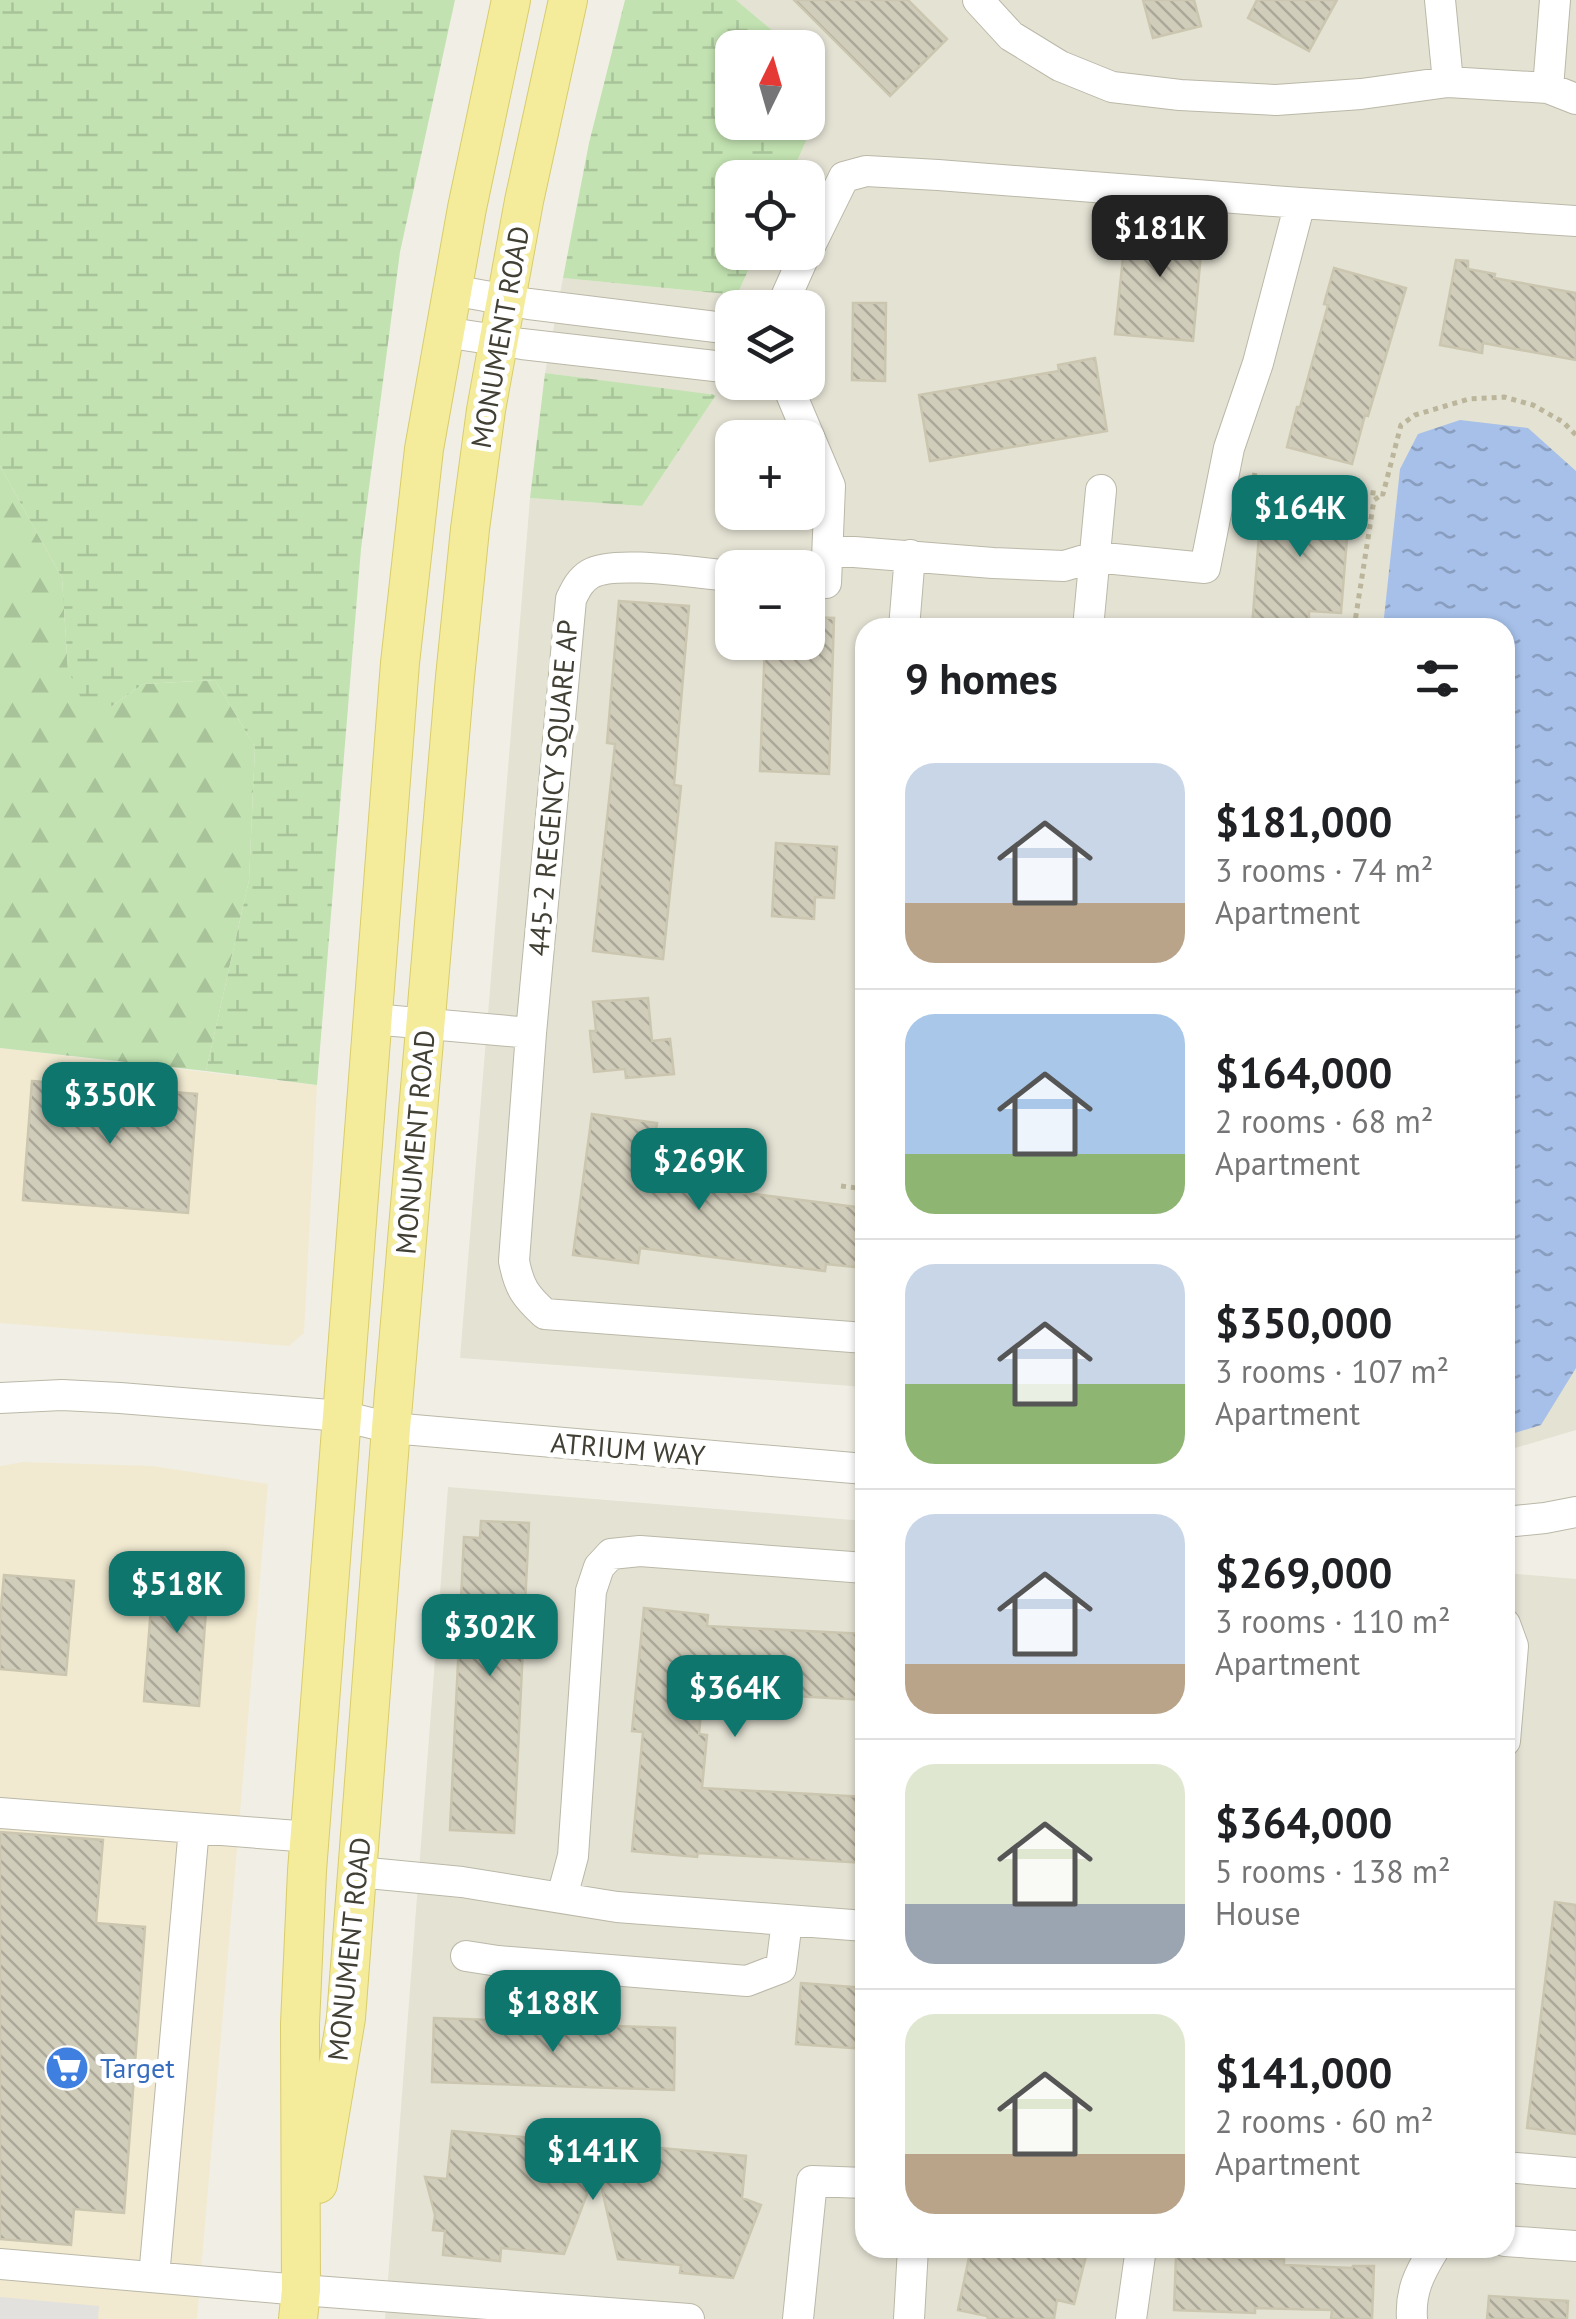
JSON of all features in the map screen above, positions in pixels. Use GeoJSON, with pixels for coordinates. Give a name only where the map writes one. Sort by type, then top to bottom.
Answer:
{"type":"FeatureCollection","features":[{"type":"Feature","properties":{"kind":"main road","name":"MONUMENT ROAD"},"geometry":{"type":"LineString","coordinates":[[300,2304],[300,2024],[310,1837],[400,663],[424,450],[511,0]]}},
{"type":"Feature","properties":{"kind":"main road","name":"MONUMENT ROAD"},"geometry":{"type":"LineString","coordinates":[[300,2304],[346,2018],[391,1428],[470,529],[506,300],[568,0]]}},
{"type":"Feature","properties":{"kind":"street"},"geometry":{"type":"LineString","coordinates":[[978,0],[1011,36],[1060,66],[1112,87],[1276,100],[1448,82],[1562,93],[1555,0]]}},
{"type":"Feature","properties":{"kind":"street"},"geometry":{"type":"LineString","coordinates":[[1440,0],[1448,82]]}},
{"type":"Feature","properties":{"kind":"street"},"geometry":{"type":"LineString","coordinates":[[825,215],[844,178],[866,171],[1576,221]]}},
{"type":"Feature","properties":{"kind":"street"},"geometry":{"type":"LineString","coordinates":[[829,550],[993,564],[1064,566],[1094,557],[1206,568],[1229,448],[1258,363],[1300,204]]}},
{"type":"Feature","properties":{"kind":"street"},"geometry":{"type":"LineString","coordinates":[[452,290],[715,327]]}},
{"type":"Feature","properties":{"kind":"street"},"geometry":{"type":"LineString","coordinates":[[634,356],[638,318]]}},
{"type":"Feature","properties":{"kind":"street"},"geometry":{"type":"LineString","coordinates":[[444,332],[715,366]]}},
{"type":"Feature","properties":{"kind":"street"},"geometry":{"type":"LineString","coordinates":[[794,400],[830,486],[829,550],[825,561]]}},
{"type":"Feature","properties":{"kind":"street"},"geometry":{"type":"LineString","coordinates":[[1089,618],[1102,490]]}},
{"type":"Feature","properties":{"kind":"street"},"geometry":{"type":"LineString","coordinates":[[905,618],[910,555]]}},
{"type":"Feature","properties":{"kind":"street","name":"445-2 REGENCY SQUARE AP"},"geometry":{"type":"LineString","coordinates":[[530,1033],[571,599],[580,582],[594,571],[628,567],[715,575]]}},
{"type":"Feature","properties":{"kind":"street"},"geometry":{"type":"LineString","coordinates":[[372,1019],[530,1033],[514,1261],[518,1284],[545,1314],[855,1337]]}},
{"type":"Feature","properties":{"kind":"street","name":"ATRIUM WAY"},"geometry":{"type":"LineString","coordinates":[[0,1398],[120,1398],[342,1416],[391,1428],[855,1469]]}},
{"type":"Feature","properties":{"kind":"street"},"geometry":{"type":"LineString","coordinates":[[1515,1521],[1576,1512]]}},
{"type":"Feature","properties":{"kind":"street"},"geometry":{"type":"LineString","coordinates":[[562,1897],[573,1856],[591,1591],[598,1567],[611,1554],[640,1551],[855,1567]]}},
{"type":"Feature","properties":{"kind":"street"},"geometry":{"type":"LineString","coordinates":[[0,1813],[310,1837]]}},
{"type":"Feature","properties":{"kind":"street"},"geometry":{"type":"LineString","coordinates":[[154,2277],[194,1828]]}},
{"type":"Feature","properties":{"kind":"street"},"geometry":{"type":"LineString","coordinates":[[358,1872],[462,1882],[616,1907],[855,1925]]}},
{"type":"Feature","properties":{"kind":"street"},"geometry":{"type":"LineString","coordinates":[[466,1956],[747,1981],[780,1968],[787,1921]]}},
{"type":"Feature","properties":{"kind":"street"},"geometry":{"type":"LineString","coordinates":[[1515,2168],[1576,2174]]}},
{"type":"Feature","properties":{"kind":"street"},"geometry":{"type":"LineString","coordinates":[[798,2319],[812,2182],[855,2183]]}},
{"type":"Feature","properties":{"kind":"street"},"geometry":{"type":"LineString","coordinates":[[1515,2242],[1576,2246]]}},
{"type":"Feature","properties":{"kind":"street"},"geometry":{"type":"LineString","coordinates":[[909,2319],[912,2258]]}},
{"type":"Feature","properties":{"kind":"street"},"geometry":{"type":"LineString","coordinates":[[1131,2319],[1140,2258]]}},
{"type":"Feature","properties":{"kind":"street"},"geometry":{"type":"LineString","coordinates":[[1412,2319],[1418,2275],[1429,2258]]}},
{"type":"Feature","properties":{"kind":"street"},"geometry":{"type":"LineString","coordinates":[[0,2264],[154,2277],[300,2304],[689,2319]]}},
{"type":"Feature","properties":{"kind":"path"},"geometry":{"type":"LineString","coordinates":[[1356,618],[1374,500],[1383,494],[1402,425],[1415,415],[1469,399],[1504,396],[1533,405],[1563,422],[1576,435]]}},
{"type":"Feature","properties":{"kind":"path"},"geometry":{"type":"LineString","coordinates":[[1225,469],[1294,484],[1383,494]]}},
{"type":"Feature","properties":{"kind":"path"},"geometry":{"type":"LineString","coordinates":[[841,1186],[855,1188]]}},
{"type":"Feature","properties":{"kind":"shaded area"},"geometry":{"type":"Polygon","coordinates":[[[736,0],[1576,0],[1576,1430],[1515,1448],[1515,618],[855,618],[855,1386],[460,1358],[530,498],[642,506],[715,396],[715,400],[825,400],[825,290],[739,290],[748,270],[825,270],[825,160],[798,160],[806,140],[825,140],[825,30],[772,30],[736,0]]]}},
{"type":"Feature","properties":{"kind":"shaded area"},"geometry":{"type":"Polygon","coordinates":[[[563,278],[715,293],[715,396],[545,373],[563,278]]]}},
{"type":"Feature","properties":{"kind":"shaded area"},"geometry":{"type":"Polygon","coordinates":[[[0,1048],[317,1085],[304,1333],[289,1346],[0,1323],[0,1048]]]}},
{"type":"Feature","properties":{"kind":"shaded area"},"geometry":{"type":"Polygon","coordinates":[[[23,1462],[153,1466],[268,1484],[197,2319],[0,2319],[0,1466],[23,1462]]]}},
{"type":"Feature","properties":{"kind":"shaded area"},"geometry":{"type":"Polygon","coordinates":[[[448,1487],[855,1520],[855,2258],[1515,2258],[1515,1574],[1576,1579],[1576,2319],[385,2319],[448,1487]]]}},
{"type":"Feature","properties":{"kind":"shaded area"},"geometry":{"type":"Polygon","coordinates":[[[0,2297],[99,2306],[98,2319],[0,2319],[0,2297]]]}},
{"type":"Feature","properties":{"kind":"green space"},"geometry":{"type":"Polygon","coordinates":[[[0,0],[455,0],[400,252],[361,549],[317,1085],[206,1071],[249,880],[255,747],[215,680],[143,684],[112,706],[82,700],[68,670],[62,578],[0,466],[0,0]]]}},
{"type":"Feature","properties":{"kind":"green space"},"geometry":{"type":"Polygon","coordinates":[[[625,0],[736,0],[772,30],[715,30],[715,140],[806,140],[798,160],[715,160],[715,270],[748,270],[739,290],[715,293],[563,278],[589,143],[625,0]]]}},
{"type":"Feature","properties":{"kind":"green space"},"geometry":{"type":"Polygon","coordinates":[[[545,373],[715,395],[642,506],[530,498],[545,373]]]}},
{"type":"Feature","properties":{"kind":"green space"},"geometry":{"type":"Polygon","coordinates":[[[0,466],[62,578],[68,670],[112,706],[143,684],[215,680],[255,747],[249,880],[206,1071],[0,1048],[0,466]]]}},
{"type":"Feature","properties":{"kind":"water"},"geometry":{"type":"Polygon","coordinates":[[[1460,420],[1528,428],[1576,471],[1576,1368],[1541,1425],[1515,1433],[1515,618],[1384,618],[1400,469],[1418,434],[1460,420]]]}},
{"type":"Feature","properties":{"kind":"building"},"geometry":{"type":"Polygon","coordinates":[[[794,0],[908,0],[947,39],[890,96],[794,0]]]}},
{"type":"Feature","properties":{"kind":"building"},"geometry":{"type":"Polygon","coordinates":[[[1143,0],[1194,0],[1201,26],[1153,38],[1143,0]]]}},
{"type":"Feature","properties":{"kind":"building"},"geometry":{"type":"Polygon","coordinates":[[[1257,0],[1337,0],[1309,51],[1248,18],[1257,0]]]}},
{"type":"Feature","properties":{"kind":"building"},"geometry":{"type":"Polygon","coordinates":[[[1145,215],[1186,218],[1185,230],[1203,231],[1193,341],[1115,334],[1126,229],[1144,230],[1145,215]]]}},
{"type":"Feature","properties":{"kind":"building"},"geometry":{"type":"Polygon","coordinates":[[[1456,260],[1468,261],[1468,269],[1495,274],[1494,278],[1576,293],[1576,360],[1483,343],[1482,353],[1440,345],[1456,260]]]}},
{"type":"Feature","properties":{"kind":"building"},"geometry":{"type":"Polygon","coordinates":[[[1334,268],[1406,288],[1352,464],[1287,447],[1328,305],[1324,304],[1334,268]]]}},
{"type":"Feature","properties":{"kind":"building"},"geometry":{"type":"Polygon","coordinates":[[[853,303],[886,303],[885,381],[852,380],[853,303]]]}},
{"type":"Feature","properties":{"kind":"building"},"geometry":{"type":"Polygon","coordinates":[[[1095,358],[1107,431],[930,461],[919,395],[1059,371],[1058,365],[1095,358]]]}},
{"type":"Feature","properties":{"kind":"building"},"geometry":{"type":"Polygon","coordinates":[[[1262,495],[1350,500],[1341,613],[1309,611],[1309,618],[1253,618],[1262,495]]]}},
{"type":"Feature","properties":{"kind":"building"},"geometry":{"type":"Polygon","coordinates":[[[619,601],[689,606],[674,785],[681,786],[663,959],[593,951],[615,744],[607,743],[619,601]]]}},
{"type":"Feature","properties":{"kind":"building"},"geometry":{"type":"Polygon","coordinates":[[[825,618],[834,618],[829,774],[760,771],[764,660],[825,660],[825,618]]]}},
{"type":"Feature","properties":{"kind":"building"},"geometry":{"type":"Polygon","coordinates":[[[776,843],[837,847],[834,898],[815,897],[814,919],[772,916],[776,843]]]}},
{"type":"Feature","properties":{"kind":"building"},"geometry":{"type":"Polygon","coordinates":[[[648,998],[652,1041],[670,1039],[674,1074],[626,1078],[625,1069],[594,1072],[590,1031],[596,1031],[593,1002],[648,998]]]}},
{"type":"Feature","properties":{"kind":"building"},"geometry":{"type":"Polygon","coordinates":[[[32,1081],[197,1094],[188,1213],[23,1200],[32,1081]]]}},
{"type":"Feature","properties":{"kind":"building"},"geometry":{"type":"Polygon","coordinates":[[[592,1114],[657,1123],[649,1181],[855,1207],[855,1267],[826,1264],[825,1271],[640,1248],[638,1263],[573,1255],[592,1114]]]}},
{"type":"Feature","properties":{"kind":"building"},"geometry":{"type":"Polygon","coordinates":[[[481,1521],[529,1523],[514,1833],[450,1830],[464,1537],[480,1538],[481,1521]]]}},
{"type":"Feature","properties":{"kind":"building"},"geometry":{"type":"Polygon","coordinates":[[[154,1566],[209,1570],[199,1706],[144,1701],[154,1566]]]}},
{"type":"Feature","properties":{"kind":"building"},"geometry":{"type":"Polygon","coordinates":[[[4,1575],[74,1581],[66,1675],[0,1669],[4,1575]]]}},
{"type":"Feature","properties":{"kind":"building"},"geometry":{"type":"Polygon","coordinates":[[[644,1608],[708,1615],[707,1626],[855,1633],[855,1699],[703,1691],[699,1734],[707,1735],[702,1788],[855,1796],[855,1862],[632,1851],[643,1732],[632,1731],[644,1608]]]}},
{"type":"Feature","properties":{"kind":"building","name":"Target"},"geometry":{"type":"Polygon","coordinates":[[[0,1832],[103,1840],[96,1923],[145,1927],[124,2213],[74,2209],[71,2245],[0,2239],[0,1832]]]}},
{"type":"Feature","properties":{"kind":"building"},"geometry":{"type":"Polygon","coordinates":[[[1555,1902],[1576,1905],[1576,2134],[1527,2128],[1555,1902]]]}},
{"type":"Feature","properties":{"kind":"building"},"geometry":{"type":"Polygon","coordinates":[[[801,1983],[855,1987],[855,2048],[796,2044],[801,1983]]]}},
{"type":"Feature","properties":{"kind":"building"},"geometry":{"type":"Polygon","coordinates":[[[434,2018],[675,2028],[674,2090],[432,2082],[434,2018]]]}},
{"type":"Feature","properties":{"kind":"building"},"geometry":{"type":"Polygon","coordinates":[[[452,2131],[558,2140],[562,2158],[637,2166],[640,2146],[746,2156],[742,2198],[761,2205],[733,2278],[680,2273],[681,2265],[618,2259],[597,2168],[564,2254],[501,2248],[500,2261],[443,2255],[445,2231],[433,2230],[435,2215],[425,2177],[447,2179],[452,2131]]]}},
{"type":"Feature","properties":{"kind":"building"},"geometry":{"type":"Polygon","coordinates":[[[969,2258],[1086,2258],[1074,2304],[1057,2300],[1054,2319],[988,2319],[958,2310],[969,2258]]]}},
{"type":"Feature","properties":{"kind":"building"},"geometry":{"type":"Polygon","coordinates":[[[1176,2258],[1284,2259],[1284,2265],[1374,2266],[1372,2319],[1331,2319],[1332,2310],[1174,2310],[1176,2258]]]}},
{"type":"Feature","properties":{"kind":"building"},"geometry":{"type":"Polygon","coordinates":[[[1489,2296],[1568,2301],[1567,2319],[1487,2319],[1489,2296]]]}},
{"type":"Feature","properties":{"kind":"place","name":"Target"},"geometry":{"type":"Point","coordinates":[67,2068]}}]}
